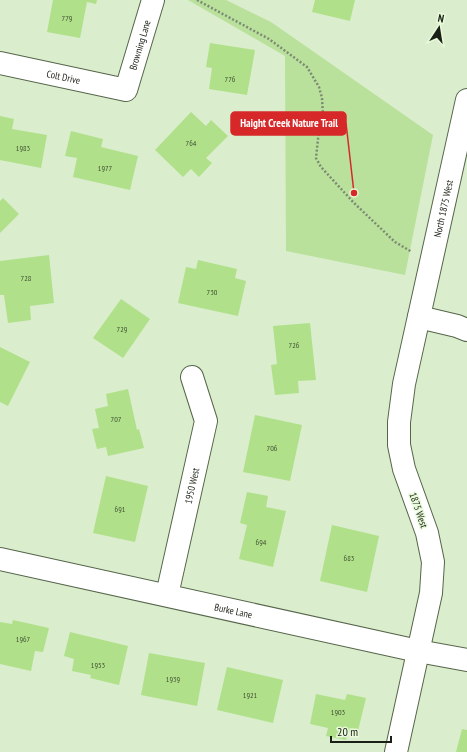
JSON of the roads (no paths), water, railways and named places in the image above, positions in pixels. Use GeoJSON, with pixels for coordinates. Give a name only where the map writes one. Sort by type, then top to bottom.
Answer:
{"type":"FeatureCollection","features":[{"type":"Feature","properties":{"kind":"street","name":"Browning Lane"},"geometry":{"type":"LineString","coordinates":[[126,90],[153,0]]}},
{"type":"Feature","properties":{"kind":"street","name":"Colt Drive"},"geometry":{"type":"LineString","coordinates":[[0,64],[126,90]]}},
{"type":"Feature","properties":{"kind":"street","name":"North 1875 West"},"geometry":{"type":"LineString","coordinates":[[419,317],[467,100]]}},
{"type":"Feature","properties":{"kind":"street"},"geometry":{"type":"LineString","coordinates":[[419,317],[458,326],[467,330]]}},
{"type":"Feature","properties":{"kind":"street","name":"1875 West"},"geometry":{"type":"LineString","coordinates":[[396,752],[431,593],[433,562],[427,534],[404,469],[399,445],[399,422],[404,384],[419,317]]}},
{"type":"Feature","properties":{"kind":"street","name":"1950 West"},"geometry":{"type":"LineString","coordinates":[[167,595],[206,421],[192,377]]}},
{"type":"Feature","properties":{"kind":"street","name":"Burke Lane"},"geometry":{"type":"LineString","coordinates":[[0,559],[418,651],[467,660]]}},
{"type":"Feature","properties":{"kind":"place","name":"Haight Creek Nature Trail"},"geometry":{"type":"Point","coordinates":[354,193]}}]}
